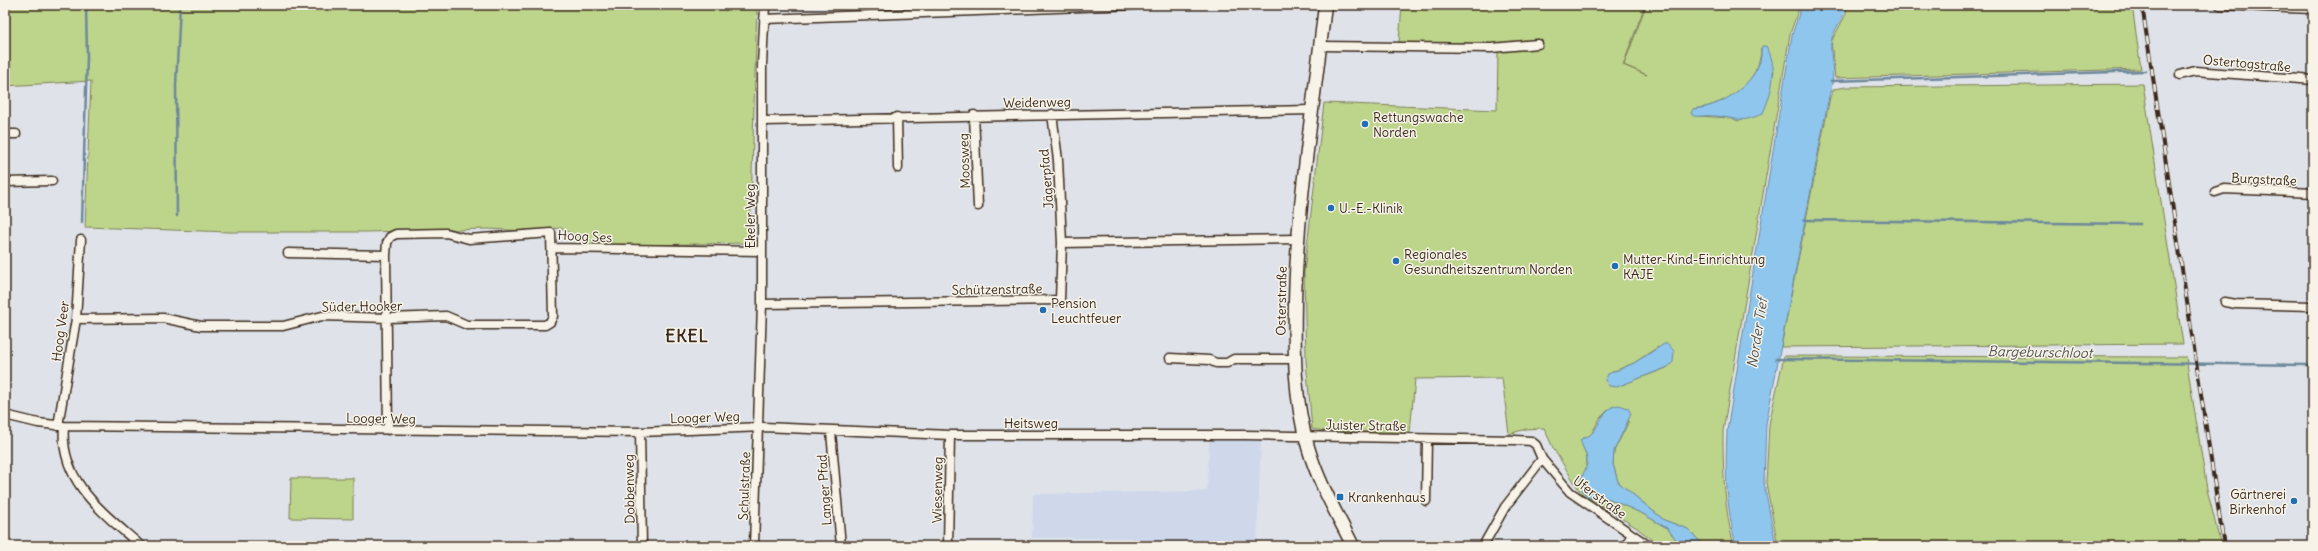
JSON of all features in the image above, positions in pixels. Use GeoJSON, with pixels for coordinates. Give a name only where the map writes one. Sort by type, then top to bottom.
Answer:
{"type":"FeatureCollection","features":[{"type":"Feature","properties":{"kind":"street","name":"Ekeler Weg"},"geometry":{"type":"LineString","coordinates":[[758,427],[762,304],[765,5]]}},
{"type":"Feature","properties":{"kind":"street"},"geometry":{"type":"LineString","coordinates":[[764,19],[1134,5]]}},
{"type":"Feature","properties":{"kind":"street","name":"Osterstraße"},"geometry":{"type":"LineString","coordinates":[[1325,5],[1297,239],[1294,359],[1296,394],[1305,436],[1319,475],[1353,546]]}},
{"type":"Feature","properties":{"kind":"street"},"geometry":{"type":"LineString","coordinates":[[2220,5],[2313,8]]}},
{"type":"Feature","properties":{"kind":"street"},"geometry":{"type":"LineString","coordinates":[[1321,46],[1490,48],[1538,44]]}},
{"type":"Feature","properties":{"kind":"street","name":"Ostertogstraße"},"geometry":{"type":"LineString","coordinates":[[2180,75],[2195,71],[2313,80]]}},
{"type":"Feature","properties":{"kind":"street","name":"Weidenweg"},"geometry":{"type":"LineString","coordinates":[[763,121],[974,115],[1312,110]]}},
{"type":"Feature","properties":{"kind":"street","name":"Jägerpfad"},"geometry":{"type":"LineString","coordinates":[[1052,114],[1058,160],[1062,243]]}},
{"type":"Feature","properties":{"kind":"street","name":"Moosweg"},"geometry":{"type":"LineString","coordinates":[[974,115],[978,206]]}},
{"type":"Feature","properties":{"kind":"street"},"geometry":{"type":"LineString","coordinates":[[897,117],[898,168]]}},
{"type":"Feature","properties":{"kind":"street"},"geometry":{"type":"LineString","coordinates":[[5,134],[16,134]]}},
{"type":"Feature","properties":{"kind":"street"},"geometry":{"type":"LineString","coordinates":[[5,182],[52,181]]}},
{"type":"Feature","properties":{"kind":"street","name":"Burgstraße"},"geometry":{"type":"LineString","coordinates":[[2214,192],[2224,189],[2313,194]]}},
{"type":"Feature","properties":{"kind":"street","name":"Hoog Ses"},"geometry":{"type":"LineString","coordinates":[[386,255],[387,243],[390,237],[396,234],[446,233],[469,238],[552,233],[552,248],[762,251]]}},
{"type":"Feature","properties":{"kind":"street"},"geometry":{"type":"LineString","coordinates":[[1062,243],[1297,239]]}},
{"type":"Feature","properties":{"kind":"street","name":"Hoog Veer"},"geometry":{"type":"LineString","coordinates":[[82,240],[76,318],[61,426],[67,460],[82,492],[141,546]]}},
{"type":"Feature","properties":{"kind":"street","name":"Schützenstraße"},"geometry":{"type":"LineString","coordinates":[[762,304],[1060,300],[1062,243]]}},
{"type":"Feature","properties":{"kind":"street","name":"Süder Hooker"},"geometry":{"type":"LineString","coordinates":[[76,318],[163,318],[201,326],[284,326],[322,316],[388,318],[446,316],[467,325],[545,325],[550,322],[553,316],[552,248]]}},
{"type":"Feature","properties":{"kind":"street"},"geometry":{"type":"LineString","coordinates":[[288,254],[386,255],[388,318],[388,430]]}},
{"type":"Feature","properties":{"kind":"street"},"geometry":{"type":"LineString","coordinates":[[2226,302],[2236,304],[2313,306]]}},
{"type":"Feature","properties":{"kind":"street"},"geometry":{"type":"LineString","coordinates":[[1170,358],[1209,360],[1216,363],[1227,363],[1234,359],[1294,359]]}},
{"type":"Feature","properties":{"kind":"street","name":"Looger Weg"},"geometry":{"type":"LineString","coordinates":[[5,415],[61,426],[640,432],[758,427]]}},
{"type":"Feature","properties":{"kind":"street","name":"Heitsweg"},"geometry":{"type":"LineString","coordinates":[[758,427],[831,432],[950,435],[1305,436]]}},
{"type":"Feature","properties":{"kind":"street","name":"Schulstraße"},"geometry":{"type":"LineString","coordinates":[[754,546],[758,427]]}},
{"type":"Feature","properties":{"kind":"street","name":"Dobbenweg"},"geometry":{"type":"LineString","coordinates":[[640,432],[642,546]]}},
{"type":"Feature","properties":{"kind":"street","name":"Langer Pfad"},"geometry":{"type":"LineString","coordinates":[[831,432],[840,546]]}},
{"type":"Feature","properties":{"kind":"street","name":"Wiesenweg"},"geometry":{"type":"LineString","coordinates":[[948,546],[950,435]]}},
{"type":"Feature","properties":{"kind":"street","name":"Juister Straße"},"geometry":{"type":"LineString","coordinates":[[1305,436],[1531,441]]}},
{"type":"Feature","properties":{"kind":"street"},"geometry":{"type":"LineString","coordinates":[[1426,501],[1427,438]]}},
{"type":"Feature","properties":{"kind":"street","name":"Uferstraße"},"geometry":{"type":"LineString","coordinates":[[1531,441],[1536,445],[1542,459],[1570,492],[1649,546]]}},
{"type":"Feature","properties":{"kind":"street"},"geometry":{"type":"LineString","coordinates":[[1483,546],[1504,507],[1542,459]]}},
{"type":"Feature","properties":{"kind":"street"},"geometry":{"type":"LineString","coordinates":[[1625,546],[1632,535]]}},
{"type":"Feature","properties":{"kind":"shaded area"},"geometry":{"type":"Polygon","coordinates":[[[1209,439],[1261,441],[1257,546],[1131,546],[1131,538],[1032,538],[1033,494],[1207,491],[1209,439]]]}},
{"type":"Feature","properties":{"kind":"green space"},"geometry":{"type":"Polygon","coordinates":[[[5,5],[757,5],[750,243],[592,246],[561,228],[526,231],[489,229],[366,232],[230,232],[85,227],[91,81],[5,86],[5,5]]]}},
{"type":"Feature","properties":{"kind":"green space"},"geometry":{"type":"Polygon","coordinates":[[[1402,5],[1645,5],[1623,65],[1647,75],[1624,65],[1646,5],[1800,5],[1790,34],[1723,431],[1725,489],[1728,517],[1734,546],[1704,546],[1688,529],[1664,520],[1618,482],[1613,464],[1614,451],[1629,421],[1613,406],[1600,418],[1591,435],[1581,440],[1587,459],[1586,465],[1592,499],[1605,497],[1643,514],[1667,528],[1681,546],[1659,546],[1637,528],[1581,493],[1553,448],[1544,428],[1526,429],[1509,434],[1502,378],[1415,379],[1410,432],[1331,432],[1312,429],[1306,361],[1304,272],[1324,103],[1497,110],[1498,52],[1399,42],[1402,5]],[[1761,48],[1759,61],[1755,72],[1748,82],[1729,98],[1705,107],[1693,109],[1697,116],[1732,118],[1738,121],[1766,105],[1774,71],[1761,48]],[[1658,347],[1634,363],[1612,372],[1624,384],[1668,367],[1658,347]]]}},
{"type":"Feature","properties":{"kind":"green space"},"geometry":{"type":"Polygon","coordinates":[[[1847,5],[2132,5],[2141,69],[1835,78],[1831,42],[1846,14],[1847,5]]]}},
{"type":"Feature","properties":{"kind":"green space"},"geometry":{"type":"Polygon","coordinates":[[[2143,84],[2183,344],[1781,347],[1830,97],[1834,89],[1846,87],[2143,84]]]}},
{"type":"Feature","properties":{"kind":"green space"},"geometry":{"type":"Polygon","coordinates":[[[1784,356],[2186,357],[2207,489],[2221,546],[1778,546],[1766,483],[1769,424],[1784,356]]]}},
{"type":"Feature","properties":{"kind":"green space"},"geometry":{"type":"Polygon","coordinates":[[[291,478],[353,478],[353,519],[290,518],[291,478]]]}},
{"type":"Feature","properties":{"kind":"water","name":"Norder Tief"},"geometry":{"type":"Polygon","coordinates":[[[1802,5],[1846,5],[1831,43],[1833,81],[1766,424],[1764,483],[1776,546],[1736,546],[1728,503],[1726,461],[1727,431],[1792,35],[1802,5]]]}},
{"type":"Feature","properties":{"kind":"water"},"geometry":{"type":"Polygon","coordinates":[[[1762,46],[1766,46],[1770,54],[1773,71],[1773,80],[1769,97],[1763,113],[1745,119],[1693,116],[1691,113],[1693,109],[1724,100],[1742,88],[1750,80],[1761,59],[1762,46]]]}},
{"type":"Feature","properties":{"kind":"water"},"geometry":{"type":"Polygon","coordinates":[[[1664,344],[1668,344],[1674,351],[1673,362],[1668,367],[1617,387],[1609,386],[1605,380],[1608,374],[1634,363],[1664,344]]]}},
{"type":"Feature","properties":{"kind":"water"},"geometry":{"type":"Polygon","coordinates":[[[1619,405],[1628,408],[1631,414],[1614,451],[1613,464],[1618,482],[1664,520],[1688,529],[1704,546],[1681,546],[1667,528],[1643,514],[1605,497],[1592,499],[1581,489],[1581,479],[1587,464],[1587,459],[1580,440],[1590,435],[1595,430],[1609,409],[1613,406],[1619,405]]]}},
{"type":"Feature","properties":{"kind":"waterway"},"geometry":{"type":"LineString","coordinates":[[82,222],[87,57],[86,5]]}},
{"type":"Feature","properties":{"kind":"waterway"},"geometry":{"type":"LineString","coordinates":[[177,216],[176,85],[180,5]]}},
{"type":"Feature","properties":{"kind":"waterway"},"geometry":{"type":"LineString","coordinates":[[1831,81],[2146,71]]}},
{"type":"Feature","properties":{"kind":"waterway"},"geometry":{"type":"LineString","coordinates":[[1804,220],[2140,224]]}},
{"type":"Feature","properties":{"kind":"waterway","name":"Bargeburschloot"},"geometry":{"type":"LineString","coordinates":[[1776,359],[2313,365]]}},
{"type":"Feature","properties":{"kind":"railway"},"geometry":{"type":"LineString","coordinates":[[2142,5],[2224,546]]}},
{"type":"Feature","properties":{"kind":"place","name":"Rettungswache Norden"},"geometry":{"type":"Point","coordinates":[1365,124]}},
{"type":"Feature","properties":{"kind":"place","name":"U.-E.-Klinik"},"geometry":{"type":"Point","coordinates":[1331,208]}},
{"type":"Feature","properties":{"kind":"place","name":"Regionales Gesundheitszentrum Norden"},"geometry":{"type":"Point","coordinates":[1396,261]}},
{"type":"Feature","properties":{"kind":"place","name":"Mutter-Kind-Einrichtung KAJE"},"geometry":{"type":"Point","coordinates":[1615,266]}},
{"type":"Feature","properties":{"kind":"place","name":"Pension Leuchtfeuer"},"geometry":{"type":"Point","coordinates":[1043,310]}},
{"type":"Feature","properties":{"kind":"place","name":"Krankenhaus"},"geometry":{"type":"Point","coordinates":[1340,497]}},
{"type":"Feature","properties":{"kind":"place","name":"Gärtnerei Birkenhof"},"geometry":{"type":"Point","coordinates":[2294,501]}},
{"type":"Feature","properties":{"kind":"district","name":"EKEL"},"geometry":{"type":"Point","coordinates":[687,336]}}]}
